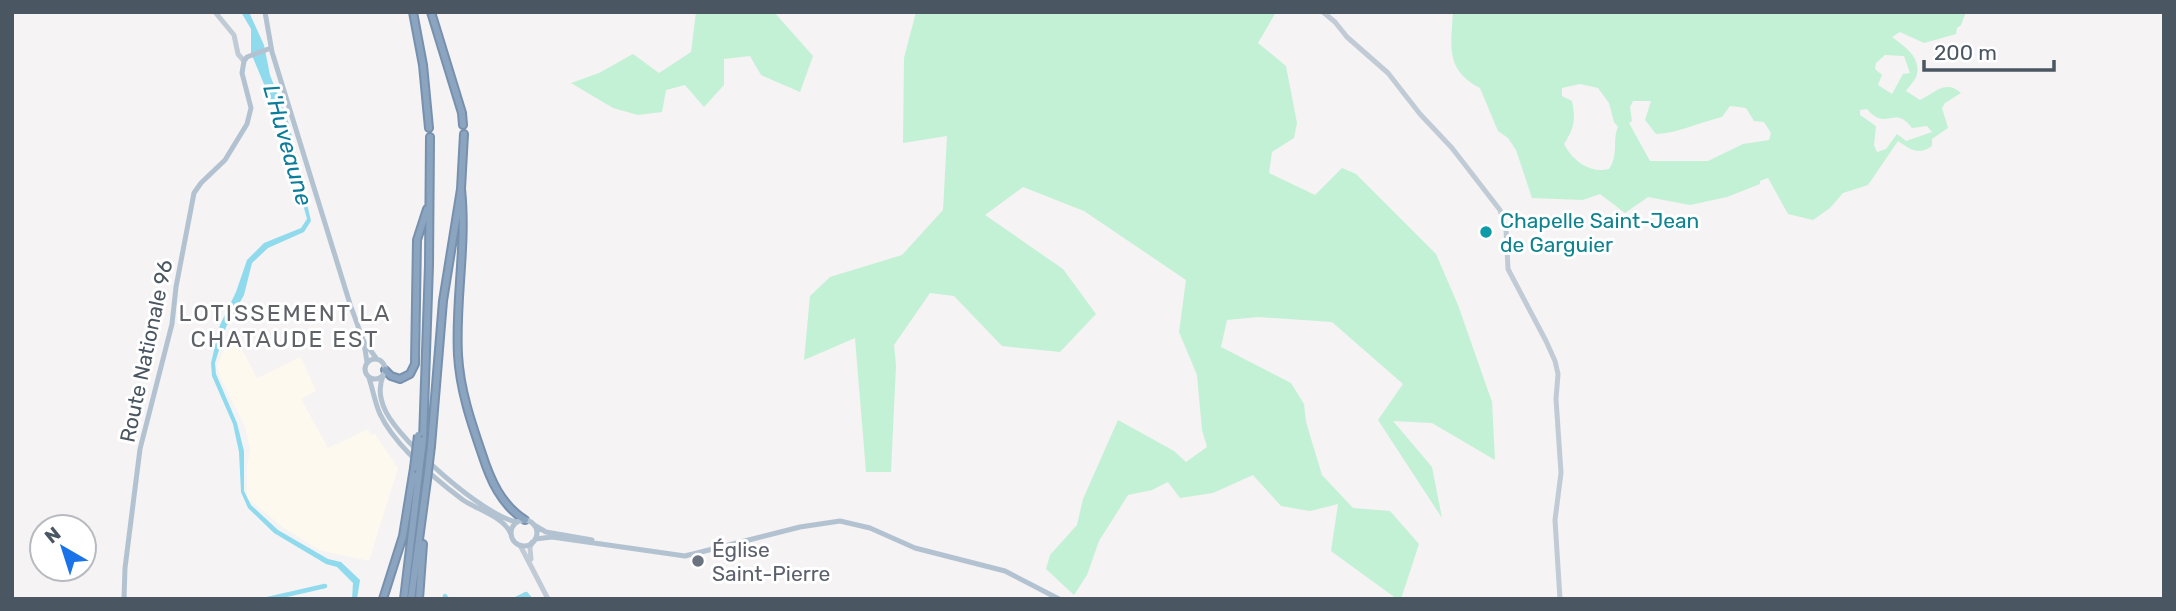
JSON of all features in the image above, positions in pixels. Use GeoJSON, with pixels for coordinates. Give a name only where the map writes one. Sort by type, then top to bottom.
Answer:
{"type":"FeatureCollection","features":[{"type":"Feature","properties":{"kind":"highway"},"geometry":{"type":"LineString","coordinates":[[413,12],[423,65],[429,128]]}},
{"type":"Feature","properties":{"kind":"highway"},"geometry":{"type":"LineString","coordinates":[[431,12],[462,113],[463,125]]}},
{"type":"Feature","properties":{"kind":"highway"},"geometry":{"type":"LineString","coordinates":[[419,599],[443,301],[461,189],[464,134]]}},
{"type":"Feature","properties":{"kind":"highway"},"geometry":{"type":"LineString","coordinates":[[404,599],[424,383],[430,137]]}},
{"type":"Feature","properties":{"kind":"highway"},"geometry":{"type":"LineString","coordinates":[[461,189],[464,215],[458,354],[461,388],[489,475],[506,503],[525,520]]}},
{"type":"Feature","properties":{"kind":"highway"},"geometry":{"type":"LineString","coordinates":[[384,373],[400,379],[410,374],[415,364],[417,240],[429,204]]}},
{"type":"Feature","properties":{"kind":"highway"},"geometry":{"type":"LineString","coordinates":[[383,599],[403,536],[416,471]]}},
{"type":"Feature","properties":{"kind":"highway"},"geometry":{"type":"LineString","coordinates":[[411,599],[425,504]]}},
{"type":"Feature","properties":{"kind":"main road"},"geometry":{"type":"LineString","coordinates":[[265,12],[269,49],[363,340],[367,362],[365,370],[380,414],[405,448],[463,499],[504,523],[515,542],[520,545],[552,537],[685,556],[800,527],[840,521],[870,528],[915,548],[1006,571],[1059,599]]}},
{"type":"Feature","properties":{"kind":"main road"},"geometry":{"type":"LineString","coordinates":[[246,59],[269,49]]}},
{"type":"Feature","properties":{"kind":"main road","name":"Route Nationale 96"},"geometry":{"type":"LineString","coordinates":[[124,599],[125,568],[140,449],[172,324],[191,205],[198,187],[225,160],[245,128],[251,108],[242,73],[246,59]]}},
{"type":"Feature","properties":{"kind":"main road"},"geometry":{"type":"LineString","coordinates":[[363,340],[376,358],[383,362],[384,373],[380,389],[383,404],[401,434],[472,498],[499,515],[517,522],[525,520],[546,532],[626,549]]}},
{"type":"Feature","properties":{"kind":"main road"},"geometry":{"type":"LineString","coordinates":[[367,362],[376,358]]}},
{"type":"Feature","properties":{"kind":"main road"},"geometry":{"type":"LineString","coordinates":[[369,377],[377,379],[384,373]]}},
{"type":"Feature","properties":{"kind":"main road"},"geometry":{"type":"LineString","coordinates":[[511,534],[517,522]]}},
{"type":"Feature","properties":{"kind":"main road"},"geometry":{"type":"LineString","coordinates":[[533,541],[536,534],[534,525]]}},
{"type":"Feature","properties":{"kind":"street"},"geometry":{"type":"LineString","coordinates":[[215,12],[234,35],[239,54],[246,59]]}},
{"type":"Feature","properties":{"kind":"street"},"geometry":{"type":"LineString","coordinates":[[1323,12],[1388,73],[1500,210],[1506,229],[1508,269],[1546,341],[1558,374],[1556,399],[1561,473],[1555,520],[1560,599]]}},
{"type":"Feature","properties":{"kind":"street"},"geometry":{"type":"LineString","coordinates":[[533,541],[530,552],[535,572]]}},
{"type":"Feature","properties":{"kind":"street"},"geometry":{"type":"LineString","coordinates":[[520,545],[548,599]]}},
{"type":"Feature","properties":{"kind":"shaded area"},"geometry":{"type":"Polygon","coordinates":[[[231,332],[257,378],[301,357],[316,391],[301,399],[328,448],[368,429],[371,435],[375,434],[398,468],[369,561],[319,550],[284,528],[247,498],[250,449],[245,427],[217,366],[231,332]]]}},
{"type":"Feature","properties":{"kind":"green space"},"geometry":{"type":"Polygon","coordinates":[[[696,12],[774,12],[813,56],[800,92],[761,75],[750,56],[724,59],[724,85],[704,107],[685,85],[666,90],[662,112],[638,115],[613,108],[571,83],[599,73],[633,54],[659,73],[691,52],[696,12]]]}},
{"type":"Feature","properties":{"kind":"green space"},"geometry":{"type":"Polygon","coordinates":[[[916,12],[1276,12],[1258,43],[1286,66],[1297,123],[1294,138],[1272,152],[1269,173],[1315,195],[1342,168],[1356,174],[1436,254],[1458,305],[1492,402],[1495,460],[1432,423],[1393,421],[1432,467],[1442,518],[1378,420],[1403,384],[1332,322],[1258,317],[1227,320],[1221,347],[1291,383],[1304,404],[1306,422],[1322,475],[1353,508],[1390,511],[1419,544],[1401,599],[1397,599],[1331,551],[1338,504],[1310,511],[1281,506],[1253,475],[1213,493],[1180,498],[1168,482],[1152,490],[1128,495],[1099,541],[1087,575],[1074,595],[1046,569],[1050,555],[1077,525],[1083,499],[1118,420],[1174,451],[1186,462],[1207,447],[1202,430],[1197,375],[1179,332],[1186,280],[1084,211],[1023,187],[985,215],[1063,269],[1096,314],[1060,352],[1002,346],[954,296],[930,293],[894,345],[896,365],[891,472],[866,472],[855,338],[804,360],[810,296],[830,277],[902,255],[943,210],[947,136],[903,143],[904,58],[916,12]]]}},
{"type":"Feature","properties":{"kind":"green space"},"geometry":{"type":"Polygon","coordinates":[[[1453,12],[1966,12],[1956,34],[1924,43],[1900,32],[1892,37],[1911,53],[1917,64],[1916,77],[1906,91],[1920,100],[1945,87],[1961,93],[1942,108],[1948,128],[1932,139],[1932,146],[1918,151],[1898,141],[1868,185],[1843,193],[1830,208],[1813,220],[1788,214],[1768,178],[1727,197],[1690,205],[1648,197],[1625,213],[1600,194],[1583,200],[1532,198],[1516,150],[1508,138],[1498,131],[1480,88],[1469,81],[1456,65],[1451,46],[1453,12]],[[1885,55],[1876,63],[1875,69],[1882,75],[1878,85],[1892,94],[1903,74],[1910,73],[1904,56],[1885,55]],[[1580,84],[1562,88],[1562,96],[1572,101],[1574,113],[1572,129],[1564,144],[1572,155],[1589,168],[1609,169],[1614,158],[1618,127],[1609,103],[1598,88],[1580,84]],[[1633,101],[1630,107],[1632,121],[1629,123],[1650,161],[1708,161],[1743,144],[1769,140],[1771,133],[1764,122],[1754,121],[1746,108],[1730,106],[1722,117],[1681,130],[1656,134],[1645,120],[1651,101],[1633,101]],[[1867,109],[1860,110],[1860,115],[1876,126],[1874,145],[1877,152],[1886,149],[1897,134],[1906,141],[1932,132],[1927,126],[1912,128],[1902,119],[1881,119],[1867,109]]]}},
{"type":"Feature","properties":{"kind":"water","name":"L'Huveaune"},"geometry":{"type":"Polygon","coordinates":[[[241,12],[249,12],[264,45],[270,75],[289,124],[311,221],[304,232],[268,248],[252,263],[244,295],[226,327],[215,363],[216,374],[237,423],[244,451],[244,491],[251,505],[278,530],[328,559],[341,562],[360,580],[357,599],[352,599],[353,583],[337,567],[326,564],[274,533],[248,508],[241,492],[239,452],[233,424],[212,376],[211,363],[220,325],[236,292],[247,260],[264,243],[301,228],[307,219],[282,127],[251,53],[251,29],[241,12]]]}},
{"type":"Feature","properties":{"kind":"waterway"},"geometry":{"type":"LineString","coordinates":[[268,599],[325,586]]}},
{"type":"Feature","properties":{"kind":"waterway"},"geometry":{"type":"LineString","coordinates":[[516,599],[526,594],[530,599]]}},
{"type":"Feature","properties":{"kind":"place","name":"Chapelle Saint-Jean de Garguier"},"geometry":{"type":"Point","coordinates":[1486,232]}},
{"type":"Feature","properties":{"kind":"place","name":"Église Saint-Pierre"},"geometry":{"type":"Point","coordinates":[698,561]}},
{"type":"Feature","properties":{"kind":"district","name":"LOTISSEMENT LA CHATAUDE EST"},"geometry":{"type":"Point","coordinates":[285,326]}}]}
